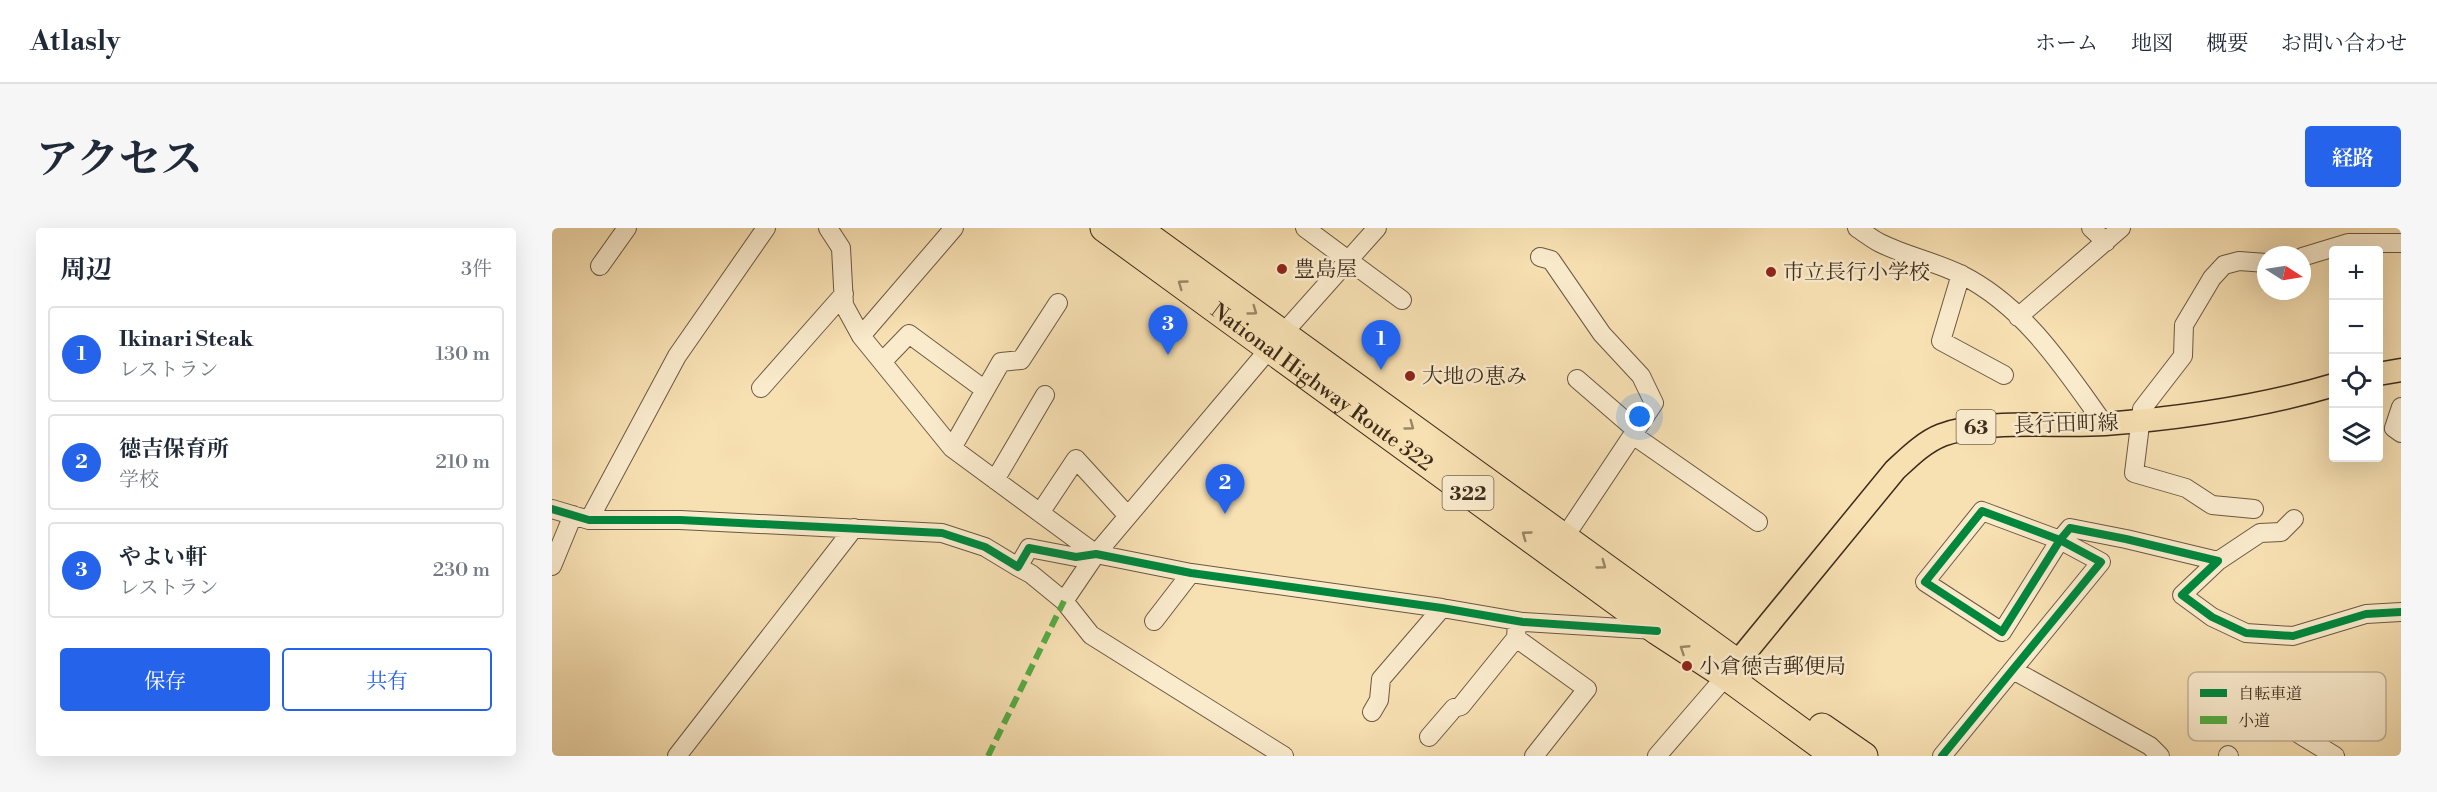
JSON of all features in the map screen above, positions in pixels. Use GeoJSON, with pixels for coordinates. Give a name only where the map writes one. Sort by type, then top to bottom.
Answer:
{"type":"FeatureCollection","features":[{"type":"Feature","properties":{"kind":"highway","name":"National Highway Route 322"},"geometry":{"type":"LineString","coordinates":[[1104,228],[1277,341],[1564,538],[1732,669],[1835,756]]}},
{"type":"Feature","properties":{"kind":"highway","name":"National Highway Route 322"},"geometry":{"type":"LineString","coordinates":[[1137,228],[1277,341],[1656,631],[1732,669],[1864,756]]}},
{"type":"Feature","properties":{"kind":"main road"},"geometry":{"type":"LineString","coordinates":[[2383,373],[2401,370]]}},
{"type":"Feature","properties":{"kind":"main road","name":"長行田町線"},"geometry":{"type":"LineString","coordinates":[[1732,669],[1895,470],[1916,450],[1941,435],[1971,428],[2104,424],[2141,420],[2261,404],[2329,386]]}},
{"type":"Feature","properties":{"kind":"street"},"geometry":{"type":"LineString","coordinates":[[600,266],[627,228]]}},
{"type":"Feature","properties":{"kind":"street"},"geometry":{"type":"LineString","coordinates":[[552,566],[677,356],[766,228]]}},
{"type":"Feature","properties":{"kind":"street"},"geometry":{"type":"LineString","coordinates":[[828,228],[841,248],[844,305],[861,336],[882,363],[952,448],[1096,554]]}},
{"type":"Feature","properties":{"kind":"street"},"geometry":{"type":"LineString","coordinates":[[861,336],[954,228]]}},
{"type":"Feature","properties":{"kind":"street"},"geometry":{"type":"LineString","coordinates":[[1305,228],[1402,300]]}},
{"type":"Feature","properties":{"kind":"street"},"geometry":{"type":"LineString","coordinates":[[1064,601],[1096,554],[1277,341],[1377,228]]}},
{"type":"Feature","properties":{"kind":"street"},"geometry":{"type":"LineString","coordinates":[[1857,228],[1878,234],[1980,285],[2018,317],[2051,350],[2104,424]]}},
{"type":"Feature","properties":{"kind":"street"},"geometry":{"type":"LineString","coordinates":[[2091,228],[2106,242]]}},
{"type":"Feature","properties":{"kind":"street"},"geometry":{"type":"LineString","coordinates":[[2018,317],[2121,228]]}},
{"type":"Feature","properties":{"kind":"street"},"geometry":{"type":"LineString","coordinates":[[2311,254],[2348,243],[2401,243]]}},
{"type":"Feature","properties":{"kind":"street"},"geometry":{"type":"LineString","coordinates":[[1540,257],[1551,260],[1602,334],[1641,376],[1654,403],[1564,538]]}},
{"type":"Feature","properties":{"kind":"street"},"geometry":{"type":"LineString","coordinates":[[2254,509],[2212,505],[2186,488],[2133,473],[2142,408],[2183,356],[2184,325],[2212,278],[2224,265],[2239,261],[2257,262]]}},
{"type":"Feature","properties":{"kind":"street"},"geometry":{"type":"LineString","coordinates":[[1961,274],[1941,341],[2004,375]]}},
{"type":"Feature","properties":{"kind":"street"},"geometry":{"type":"LineString","coordinates":[[761,388],[844,294]]}},
{"type":"Feature","properties":{"kind":"street"},"geometry":{"type":"LineString","coordinates":[[952,448],[1001,362],[1021,360],[1058,303]]}},
{"type":"Feature","properties":{"kind":"street"},"geometry":{"type":"LineString","coordinates":[[882,363],[909,334],[985,390]]}},
{"type":"Feature","properties":{"kind":"street"},"geometry":{"type":"LineString","coordinates":[[1577,379],[1635,432],[1758,522]]}},
{"type":"Feature","properties":{"kind":"street"},"geometry":{"type":"LineString","coordinates":[[995,480],[1045,394]]}},
{"type":"Feature","properties":{"kind":"street"},"geometry":{"type":"LineString","coordinates":[[2401,406],[2394,428],[2401,433]]}},
{"type":"Feature","properties":{"kind":"street"},"geometry":{"type":"LineString","coordinates":[[1040,513],[1076,459],[1128,516]]}},
{"type":"Feature","properties":{"kind":"street"},"geometry":{"type":"LineString","coordinates":[[552,509],[581,518],[680,520],[942,533],[985,546],[1031,574],[1064,601],[1090,635],[1275,754]]}},
{"type":"Feature","properties":{"kind":"street"},"geometry":{"type":"LineString","coordinates":[[1942,756],[2101,562],[2060,540],[1982,511],[1925,582],[2002,632],[2060,540],[2070,528],[2126,538],[2218,561]]}},
{"type":"Feature","properties":{"kind":"street"},"geometry":{"type":"LineString","coordinates":[[2294,519],[2281,532],[2260,533],[2218,561],[2182,595],[2212,617],[2246,633],[2293,636],[2366,614],[2401,612]]}},
{"type":"Feature","properties":{"kind":"street"},"geometry":{"type":"LineString","coordinates":[[677,756],[854,528]]}},
{"type":"Feature","properties":{"kind":"street"},"geometry":{"type":"LineString","coordinates":[[1018,567],[1029,548],[1076,557],[1096,554],[1191,573],[1442,608],[1517,630],[1656,631]]}},
{"type":"Feature","properties":{"kind":"street"},"geometry":{"type":"LineString","coordinates":[[1154,621],[1191,573]]}},
{"type":"Feature","properties":{"kind":"street"},"geometry":{"type":"LineString","coordinates":[[1372,712],[1379,699],[1381,680],[1442,608]]}},
{"type":"Feature","properties":{"kind":"street"},"geometry":{"type":"LineString","coordinates":[[1429,738],[1454,708],[1461,706],[1517,630]]}},
{"type":"Feature","properties":{"kind":"street"},"geometry":{"type":"LineString","coordinates":[[1517,630],[1587,689],[1534,756]]}},
{"type":"Feature","properties":{"kind":"street"},"geometry":{"type":"LineString","coordinates":[[1657,756],[1732,669]]}},
{"type":"Feature","properties":{"kind":"street"},"geometry":{"type":"LineString","coordinates":[[2013,670],[2150,746],[2160,756]]}},
{"type":"Feature","properties":{"kind":"street"},"geometry":{"type":"LineString","coordinates":[[2310,741],[2335,756]]}},
{"type":"Feature","properties":{"kind":"marked path"},"geometry":{"type":"LineString","coordinates":[[988,756],[1064,601]]}},
{"type":"Feature","properties":{"kind":"cycle path"},"geometry":{"type":"LineString","coordinates":[[552,509],[589,520],[680,520],[942,533],[985,547],[1018,567],[1029,548],[1076,557],[1096,554],[1191,573],[1442,608],[1523,622],[1657,631]]}},
{"type":"Feature","properties":{"kind":"cycle path"},"geometry":{"type":"LineString","coordinates":[[1942,756],[2101,562],[2060,540],[1982,511],[1925,582],[2002,632],[2060,540],[2070,528],[2218,561],[2182,595],[2212,617],[2246,633],[2293,636],[2366,614],[2401,612]]}},
{"type":"Feature","properties":{"kind":"place","name":"豊島屋"},"geometry":{"type":"Point","coordinates":[1282,269]}},
{"type":"Feature","properties":{"kind":"place","name":"市立長行小学校"},"geometry":{"type":"Point","coordinates":[1771,272]}},
{"type":"Feature","properties":{"kind":"place","name":"やよい軒"},"geometry":{"type":"Point","coordinates":[1168,355]}},
{"type":"Feature","properties":{"kind":"place","name":"Ikinari Steak"},"geometry":{"type":"Point","coordinates":[1381,370]}},
{"type":"Feature","properties":{"kind":"place","name":"大地の恵み"},"geometry":{"type":"Point","coordinates":[1410,376]}},
{"type":"Feature","properties":{"kind":"place","name":"徳吉保育所"},"geometry":{"type":"Point","coordinates":[1225,514]}},
{"type":"Feature","properties":{"kind":"place","name":"小倉徳吉郵便局"},"geometry":{"type":"Point","coordinates":[1687,666]}}]}
